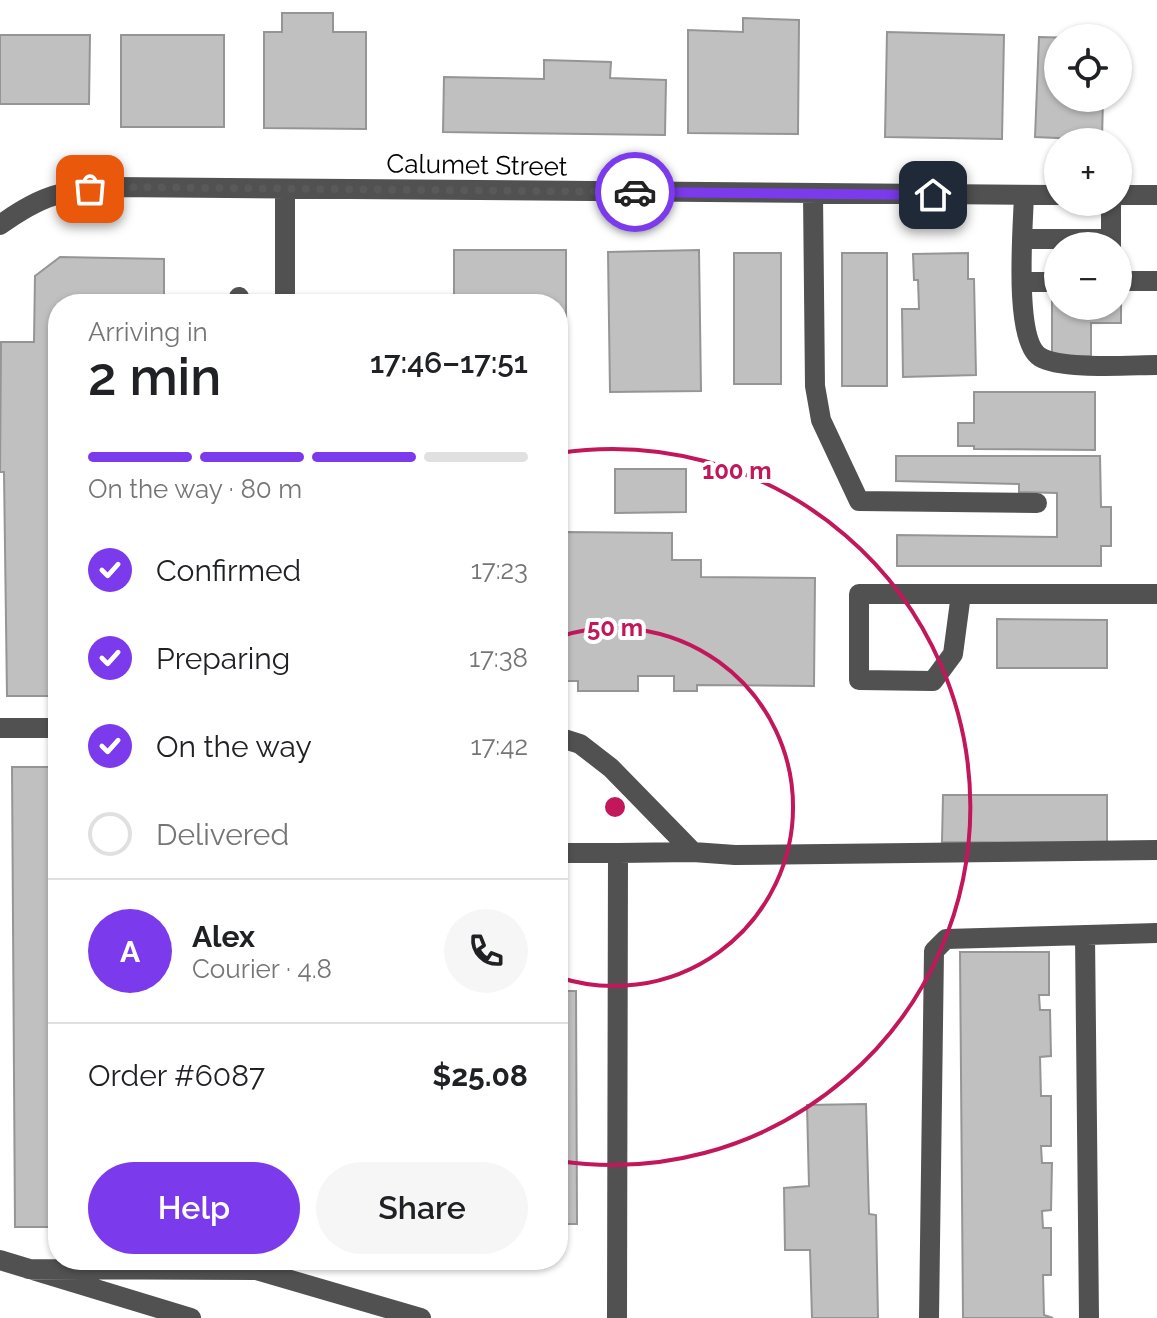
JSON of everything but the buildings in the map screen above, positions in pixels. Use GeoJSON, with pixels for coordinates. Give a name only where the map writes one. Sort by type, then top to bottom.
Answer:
{"type":"FeatureCollection","features":[{"type":"Feature","properties":{"kind":"street","name":"Calumet Street"},"geometry":{"type":"LineString","coordinates":[[0,225],[29,204],[67,191],[113,187],[1044,195]]}},
{"type":"Feature","properties":{"kind":"street"},"geometry":{"type":"LineString","coordinates":[[285,189],[285,294]]}},
{"type":"Feature","properties":{"kind":"street"},"geometry":{"type":"LineString","coordinates":[[813,194],[815,386],[821,420],[859,501],[1037,503]]}},
{"type":"Feature","properties":{"kind":"street"},"geometry":{"type":"LineString","coordinates":[[1024,195],[1022,319],[1027,341],[1039,357],[1062,364],[1157,365]]}},
{"type":"Feature","properties":{"kind":"street"},"geometry":{"type":"LineString","coordinates":[[1132,195],[1157,195]]}},
{"type":"Feature","properties":{"kind":"street"},"geometry":{"type":"LineString","coordinates":[[1023,239],[1044,240]]}},
{"type":"Feature","properties":{"kind":"street"},"geometry":{"type":"LineString","coordinates":[[1132,281],[1157,281]]}},
{"type":"Feature","properties":{"kind":"street"},"geometry":{"type":"LineString","coordinates":[[1023,282],[1044,282]]}},
{"type":"Feature","properties":{"kind":"street"},"geometry":{"type":"LineString","coordinates":[[961,594],[953,654],[933,681],[859,680],[859,594],[961,594],[1157,594]]}},
{"type":"Feature","properties":{"kind":"street"},"geometry":{"type":"LineString","coordinates":[[0,728],[48,728]]}},
{"type":"Feature","properties":{"kind":"street"},"geometry":{"type":"LineString","coordinates":[[568,740],[580,744],[611,768],[693,852]]}},
{"type":"Feature","properties":{"kind":"street"},"geometry":{"type":"LineString","coordinates":[[568,853],[693,852],[735,855],[1157,850]]}},
{"type":"Feature","properties":{"kind":"street"},"geometry":{"type":"LineString","coordinates":[[617,1318],[618,853]]}},
{"type":"Feature","properties":{"kind":"street"},"geometry":{"type":"LineString","coordinates":[[929,1318],[934,951],[946,939],[1157,933]]}},
{"type":"Feature","properties":{"kind":"street"},"geometry":{"type":"LineString","coordinates":[[1085,935],[1089,1318]]}},
{"type":"Feature","properties":{"kind":"street"},"geometry":{"type":"LineString","coordinates":[[0,1260],[191,1318]]}},
{"type":"Feature","properties":{"kind":"street"},"geometry":{"type":"LineString","coordinates":[[28,1269],[48,1269]]}},
{"type":"Feature","properties":{"kind":"street"},"geometry":{"type":"LineString","coordinates":[[256,1270],[421,1318]]}},
{"type":"Feature","properties":{"kind":"way so far"},"geometry":{"type":"LineString","coordinates":[[90,189],[635,192]]}},
{"type":"Feature","properties":{"kind":"route"},"geometry":{"type":"LineString","coordinates":[[635,192],[933,195]]}}]}
